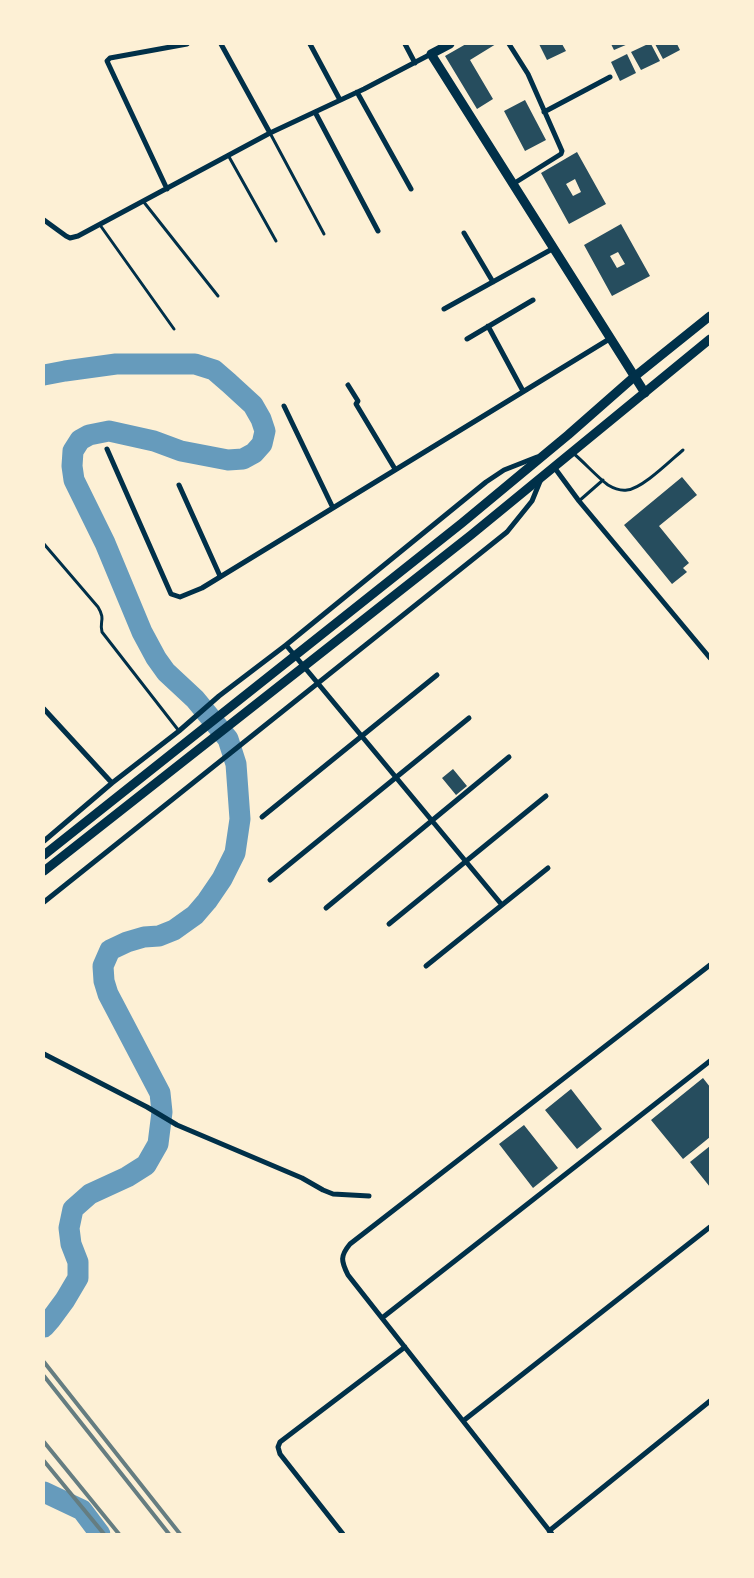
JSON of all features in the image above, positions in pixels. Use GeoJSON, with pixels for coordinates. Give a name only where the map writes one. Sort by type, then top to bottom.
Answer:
{"type":"FeatureCollection","features":[{"type":"Feature","properties":{"kind":"main road"},"geometry":{"type":"LineString","coordinates":[[450,44],[431,54],[645,393]]}},
{"type":"Feature","properties":{"kind":"main road"},"geometry":{"type":"LineString","coordinates":[[44,854],[462,523],[634,377],[710,316]]}},
{"type":"Feature","properties":{"kind":"main road"},"geometry":{"type":"LineString","coordinates":[[44,872],[471,534],[710,339]]}},
{"type":"Feature","properties":{"kind":"street"},"geometry":{"type":"LineString","coordinates":[[167,189],[107,61],[110,58],[187,44]]}},
{"type":"Feature","properties":{"kind":"street"},"geometry":{"type":"LineString","coordinates":[[221,44],[270,133]]}},
{"type":"Feature","properties":{"kind":"street"},"geometry":{"type":"LineString","coordinates":[[310,44],[340,100]]}},
{"type":"Feature","properties":{"kind":"street"},"geometry":{"type":"LineString","coordinates":[[405,44],[415,63]]}},
{"type":"Feature","properties":{"kind":"street"},"geometry":{"type":"LineString","coordinates":[[509,44],[528,74],[562,149],[562,152],[513,184]]}},
{"type":"Feature","properties":{"kind":"street"},"geometry":{"type":"LineString","coordinates":[[44,220],[70,238],[78,236],[270,133],[357,92],[431,54]]}},
{"type":"Feature","properties":{"kind":"street"},"geometry":{"type":"LineString","coordinates":[[544,112],[610,77]]}},
{"type":"Feature","properties":{"kind":"street"},"geometry":{"type":"LineString","coordinates":[[357,92],[411,189]]}},
{"type":"Feature","properties":{"kind":"street"},"geometry":{"type":"LineString","coordinates":[[315,112],[378,232]]}},
{"type":"Feature","properties":{"kind":"street"},"geometry":{"type":"LineString","coordinates":[[464,232],[493,282]]}},
{"type":"Feature","properties":{"kind":"street"},"geometry":{"type":"LineString","coordinates":[[444,309],[554,248]]}},
{"type":"Feature","properties":{"kind":"street"},"geometry":{"type":"LineString","coordinates":[[467,339],[533,300]]}},
{"type":"Feature","properties":{"kind":"street"},"geometry":{"type":"LineString","coordinates":[[488,326],[523,391]]}},
{"type":"Feature","properties":{"kind":"street"},"geometry":{"type":"LineString","coordinates":[[107,449],[171,594],[180,597],[202,588],[611,337]]}},
{"type":"Feature","properties":{"kind":"street"},"geometry":{"type":"LineString","coordinates":[[348,385],[358,401],[356,404],[396,469]]}},
{"type":"Feature","properties":{"kind":"street"},"geometry":{"type":"LineString","coordinates":[[284,406],[333,508]]}},
{"type":"Feature","properties":{"kind":"street"},"geometry":{"type":"LineString","coordinates":[[44,841],[219,696],[286,645],[486,482],[504,470],[542,456]]}},
{"type":"Feature","properties":{"kind":"street"},"geometry":{"type":"LineString","coordinates":[[554,467],[579,501],[710,658]]}},
{"type":"Feature","properties":{"kind":"street"},"geometry":{"type":"LineString","coordinates":[[44,902],[507,532],[532,501],[542,476]]}},
{"type":"Feature","properties":{"kind":"street"},"geometry":{"type":"LineString","coordinates":[[179,485],[220,576]]}},
{"type":"Feature","properties":{"kind":"street"},"geometry":{"type":"LineString","coordinates":[[286,645],[502,905]]}},
{"type":"Feature","properties":{"kind":"street"},"geometry":{"type":"LineString","coordinates":[[262,817],[437,675]]}},
{"type":"Feature","properties":{"kind":"street"},"geometry":{"type":"LineString","coordinates":[[44,709],[112,783]]}},
{"type":"Feature","properties":{"kind":"street"},"geometry":{"type":"LineString","coordinates":[[270,880],[469,718]]}},
{"type":"Feature","properties":{"kind":"street"},"geometry":{"type":"LineString","coordinates":[[326,908],[509,757]]}},
{"type":"Feature","properties":{"kind":"street"},"geometry":{"type":"LineString","coordinates":[[389,924],[546,796]]}},
{"type":"Feature","properties":{"kind":"street"},"geometry":{"type":"LineString","coordinates":[[426,966],[548,868]]}},
{"type":"Feature","properties":{"kind":"street"},"geometry":{"type":"LineString","coordinates":[[710,965],[350,1244],[343,1253],[344,1268],[348,1275],[550,1533],[710,1401]]}},
{"type":"Feature","properties":{"kind":"street"},"geometry":{"type":"LineString","coordinates":[[44,1054],[147,1107],[177,1125],[302,1178],[333,1194],[370,1196]]}},
{"type":"Feature","properties":{"kind":"street"},"geometry":{"type":"LineString","coordinates":[[382,1318],[710,1061]]}},
{"type":"Feature","properties":{"kind":"street"},"geometry":{"type":"LineString","coordinates":[[463,1421],[710,1226]]}},
{"type":"Feature","properties":{"kind":"street"},"geometry":{"type":"LineString","coordinates":[[344,1534],[280,1454],[278,1447],[280,1442],[405,1347]]}},
{"type":"Feature","properties":{"kind":"lane"},"geometry":{"type":"LineString","coordinates":[[270,133],[324,234]]}},
{"type":"Feature","properties":{"kind":"lane"},"geometry":{"type":"LineString","coordinates":[[228,155],[276,241]]}},
{"type":"Feature","properties":{"kind":"lane"},"geometry":{"type":"LineString","coordinates":[[143,201],[218,296]]}},
{"type":"Feature","properties":{"kind":"lane"},"geometry":{"type":"LineString","coordinates":[[100,225],[174,329]]}},
{"type":"Feature","properties":{"kind":"lane"},"geometry":{"type":"LineString","coordinates":[[572,452],[609,485],[619,490],[634,488],[643,483],[684,450]]}},
{"type":"Feature","properties":{"kind":"lane"},"geometry":{"type":"LineString","coordinates":[[579,501],[604,480]]}},
{"type":"Feature","properties":{"kind":"lane"},"geometry":{"type":"LineString","coordinates":[[44,544],[98,607],[103,618],[102,632],[180,729]]}},
{"type":"Feature","properties":{"kind":"building"},"geometry":{"type":"Polygon","coordinates":[[[466,44],[496,44],[470,60],[493,99],[477,109],[445,56],[466,44]]]}},
{"type":"Feature","properties":{"kind":"building"},"geometry":{"type":"Polygon","coordinates":[[[539,44],[562,44],[566,51],[547,60],[539,44]]]}},
{"type":"Feature","properties":{"kind":"building"},"geometry":{"type":"Polygon","coordinates":[[[611,44],[628,44],[614,50],[611,44]]]}},
{"type":"Feature","properties":{"kind":"building"},"geometry":{"type":"Polygon","coordinates":[[[651,44],[660,61],[641,70],[631,52],[651,44]]]}},
{"type":"Feature","properties":{"kind":"building"},"geometry":{"type":"Polygon","coordinates":[[[655,44],[677,44],[680,50],[663,59],[655,44]]]}},
{"type":"Feature","properties":{"kind":"building"},"geometry":{"type":"Polygon","coordinates":[[[627,54],[636,73],[620,81],[611,62],[627,54]]]}},
{"type":"Feature","properties":{"kind":"building"},"geometry":{"type":"Polygon","coordinates":[[[525,100],[546,140],[525,151],[504,111],[525,100]]]}},
{"type":"Feature","properties":{"kind":"building"},"geometry":{"type":"Polygon","coordinates":[[[577,152],[606,204],[569,224],[541,173],[577,152]],[[575,179],[566,184],[573,196],[581,192],[575,179]]]}},
{"type":"Feature","properties":{"kind":"building"},"geometry":{"type":"Polygon","coordinates":[[[621,224],[650,276],[612,296],[584,245],[621,224]],[[618,252],[610,256],[617,268],[625,264],[618,252]]]}},
{"type":"Feature","properties":{"kind":"building"},"geometry":{"type":"Polygon","coordinates":[[[682,477],[697,495],[659,526],[689,563],[683,568],[687,572],[672,584],[624,525],[682,477]]]}},
{"type":"Feature","properties":{"kind":"building"},"geometry":{"type":"Polygon","coordinates":[[[453,769],[467,786],[456,795],[442,778],[453,769]]]}},
{"type":"Feature","properties":{"kind":"building"},"geometry":{"type":"Polygon","coordinates":[[[703,1078],[710,1087],[710,1137],[683,1159],[651,1120],[703,1078]]]}},
{"type":"Feature","properties":{"kind":"building"},"geometry":{"type":"Polygon","coordinates":[[[571,1089],[602,1129],[577,1149],[545,1110],[571,1089]]]}},
{"type":"Feature","properties":{"kind":"building"},"geometry":{"type":"Polygon","coordinates":[[[524,1125],[558,1168],[533,1188],[499,1144],[524,1125]]]}},
{"type":"Feature","properties":{"kind":"building"},"geometry":{"type":"Polygon","coordinates":[[[710,1146],[710,1187],[690,1162],[710,1146]]]}},
{"type":"Feature","properties":{"kind":"waterway"},"geometry":{"type":"LineString","coordinates":[[44,375],[116,364],[195,364],[214,370],[253,405],[265,431],[262,444],[254,453],[243,459],[228,460],[181,451],[154,441],[109,431],[89,435],[80,440],[73,451],[72,466],[74,480],[105,543],[142,632],[166,672],[195,699],[228,739],[236,764],[240,819],[235,853],[222,879],[195,915],[174,930],[159,936],[144,937],[127,942],[110,950],[103,966],[104,981],[108,994],[160,1093],[162,1112],[158,1144],[146,1165],[127,1177],[90,1194],[73,1209],[69,1228],[71,1244],[78,1262],[78,1278],[65,1300],[44,1327]]}},
{"type":"Feature","properties":{"kind":"waterway"},"geometry":{"type":"LineString","coordinates":[[44,1492],[82,1510],[100,1534]]}},
{"type":"Feature","properties":{"kind":"railway"},"geometry":{"type":"LineString","coordinates":[[44,1362],[180,1534]]}},
{"type":"Feature","properties":{"kind":"railway"},"geometry":{"type":"LineString","coordinates":[[44,1376],[169,1534]]}},
{"type":"Feature","properties":{"kind":"railway"},"geometry":{"type":"LineString","coordinates":[[44,1442],[119,1534]]}},
{"type":"Feature","properties":{"kind":"railway"},"geometry":{"type":"LineString","coordinates":[[44,1461],[104,1534]]}}]}
